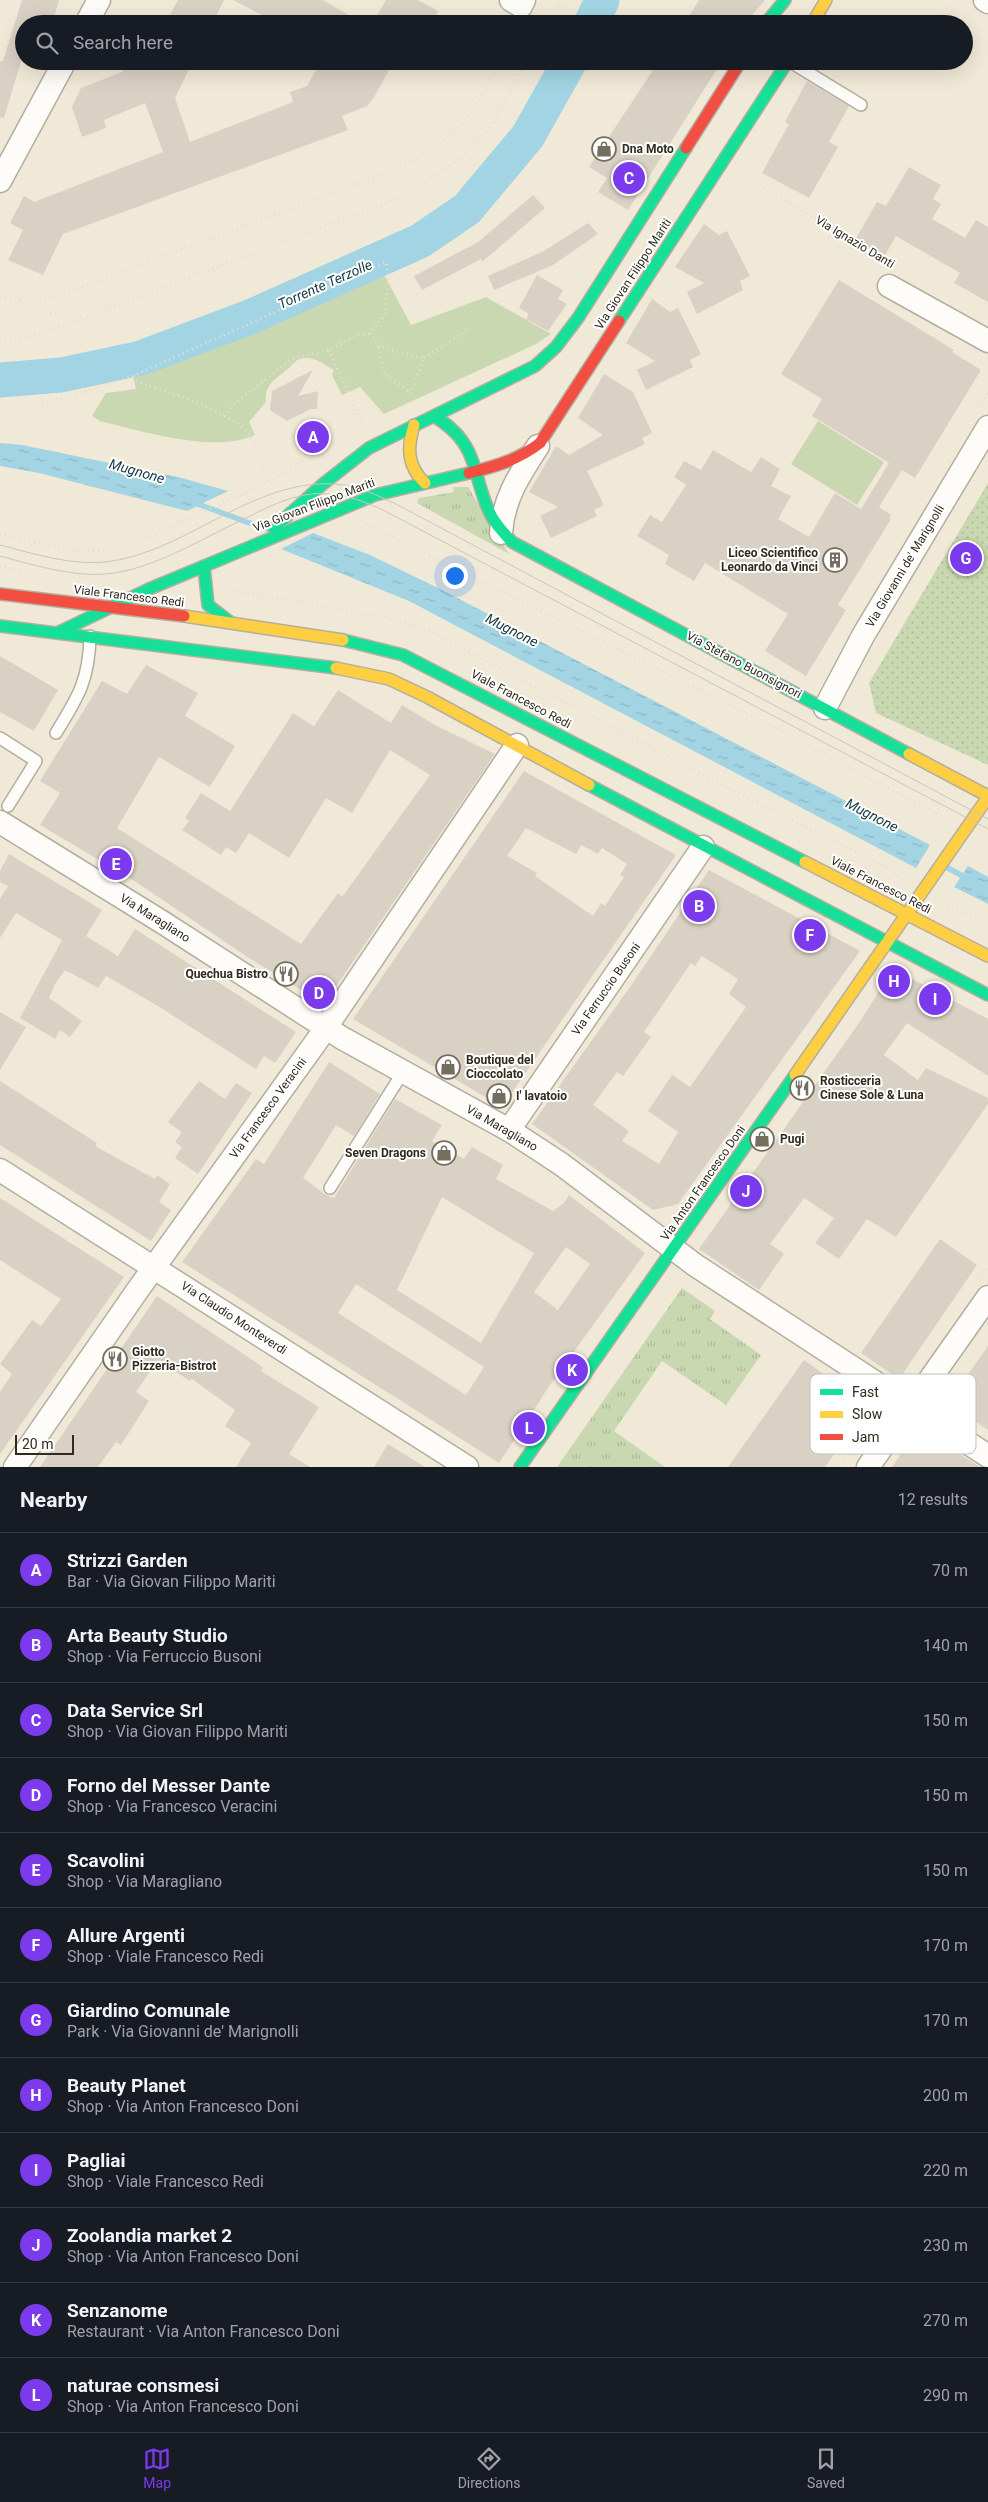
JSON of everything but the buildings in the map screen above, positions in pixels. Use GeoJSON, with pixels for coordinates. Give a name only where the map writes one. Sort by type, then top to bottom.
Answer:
{"type":"FeatureCollection","features":[{"type":"Feature","properties":{"kind":"street"},"geometry":{"type":"LineString","coordinates":[[91,15],[99,0]]}},
{"type":"Feature","properties":{"kind":"street"},"geometry":{"type":"LineString","coordinates":[[772,15],[785,0]]}},
{"type":"Feature","properties":{"kind":"street"},"geometry":{"type":"LineString","coordinates":[[817,15],[826,0]]}},
{"type":"Feature","properties":{"kind":"street"},"geometry":{"type":"LineString","coordinates":[[984,0],[988,2]]}},
{"type":"Feature","properties":{"kind":"street"},"geometry":{"type":"LineString","coordinates":[[0,181],[60,70]]}},
{"type":"Feature","properties":{"kind":"street","name":"Via Giovan Filippo Mariti"},"geometry":{"type":"LineString","coordinates":[[250,545],[297,510],[323,484],[363,452],[414,425],[526,372],[556,347],[578,318],[735,70]]}},
{"type":"Feature","properties":{"kind":"street","name":"Via Giovan Filippo Mariti"},"geometry":{"type":"LineString","coordinates":[[59,632],[250,545],[375,495],[513,462],[540,443],[783,70]]}},
{"type":"Feature","properties":{"kind":"street","name":"Via Ignazio Danti"},"geometry":{"type":"LineString","coordinates":[[889,286],[988,341]]}},
{"type":"Feature","properties":{"kind":"street"},"geometry":{"type":"LineString","coordinates":[[434,416],[452,426],[462,438],[473,459],[476,471]]}},
{"type":"Feature","properties":{"kind":"street"},"geometry":{"type":"LineString","coordinates":[[414,425],[408,455],[415,472],[425,483]]}},
{"type":"Feature","properties":{"kind":"street","name":"Via Giovanni de' Marignolli"},"geometry":{"type":"LineString","coordinates":[[825,708],[864,634],[988,427]]}},
{"type":"Feature","properties":{"kind":"street"},"geometry":{"type":"LineString","coordinates":[[501,533],[503,511],[510,492],[540,443]]}},
{"type":"Feature","properties":{"kind":"street","name":"Via Stefano Buonsignori"},"geometry":{"type":"LineString","coordinates":[[476,471],[490,518],[501,533],[512,542],[988,796]]}},
{"type":"Feature","properties":{"kind":"street"},"geometry":{"type":"LineString","coordinates":[[204,567],[208,605],[230,622]]}},
{"type":"Feature","properties":{"kind":"street","name":"Viale Francesco Redi"},"geometry":{"type":"LineString","coordinates":[[0,594],[230,622],[352,641],[404,654],[988,956]]}},
{"type":"Feature","properties":{"kind":"street"},"geometry":{"type":"LineString","coordinates":[[0,626],[90,636],[376,676],[427,697],[703,847],[988,995]]}},
{"type":"Feature","properties":{"kind":"street","name":"Via Francesco Veracini"},"geometry":{"type":"LineString","coordinates":[[15,1467],[154,1267],[326,1028],[517,745]]}},
{"type":"Feature","properties":{"kind":"street","name":"Via Anton Francesco Doni"},"geometry":{"type":"LineString","coordinates":[[520,1467],[888,942],[929,887],[988,796]]}},
{"type":"Feature","properties":{"kind":"street","name":"Via Maragliano"},"geometry":{"type":"LineString","coordinates":[[4,814],[162,922],[326,1028],[509,1130],[560,1164],[674,1249],[864,1374]]}},
{"type":"Feature","properties":{"kind":"street","name":"Via Ferruccio Busoni"},"geometry":{"type":"LineString","coordinates":[[509,1130],[703,847]]}},
{"type":"Feature","properties":{"kind":"street","name":"Via Claudio Monteverdi"},"geometry":{"type":"LineString","coordinates":[[0,1170],[467,1467]]}},
{"type":"Feature","properties":{"kind":"street"},"geometry":{"type":"LineString","coordinates":[[935,1374],[988,1297]]}},
{"type":"Feature","properties":{"kind":"street","name":"Via Maragliano"},"geometry":{"type":"LineString","coordinates":[[976,1448],[988,1456]]}},
{"type":"Feature","properties":{"kind":"street"},"geometry":{"type":"LineString","coordinates":[[868,1467],[878,1454]]}},
{"type":"Feature","properties":{"kind":"lane"},"geometry":{"type":"LineString","coordinates":[[804,70],[861,105]]}},
{"type":"Feature","properties":{"kind":"lane"},"geometry":{"type":"LineString","coordinates":[[56,733],[81,692],[86,677],[90,636]]}},
{"type":"Feature","properties":{"kind":"lane"},"geometry":{"type":"LineString","coordinates":[[0,738],[36,761],[4,814]]}},
{"type":"Feature","properties":{"kind":"lane"},"geometry":{"type":"LineString","coordinates":[[330,1188],[403,1072]]}},
{"type":"Feature","properties":{"kind":"path"},"geometry":{"type":"LineString","coordinates":[[552,15],[560,0]]}},
{"type":"Feature","properties":{"kind":"path"},"geometry":{"type":"LineString","coordinates":[[0,298],[21,300],[49,299],[389,172],[424,155],[455,131],[469,115],[495,70]]}},
{"type":"Feature","properties":{"kind":"path"},"geometry":{"type":"LineString","coordinates":[[0,341],[17,339],[54,329],[408,194],[463,156],[492,125],[522,70]]}},
{"type":"Feature","properties":{"kind":"path","name":"Via Ignazio Danti"},"geometry":{"type":"LineString","coordinates":[[722,163],[900,268],[889,286]]}},
{"type":"Feature","properties":{"kind":"path"},"geometry":{"type":"LineString","coordinates":[[42,405],[133,376],[386,262],[389,278],[385,314],[370,333],[357,335],[329,350],[292,359],[236,403],[224,416]]}},
{"type":"Feature","properties":{"kind":"path"},"geometry":{"type":"LineString","coordinates":[[21,300],[24,308],[29,310],[87,317]]}},
{"type":"Feature","properties":{"kind":"path"},"geometry":{"type":"LineString","coordinates":[[411,393],[424,358],[467,330]]}},
{"type":"Feature","properties":{"kind":"path"},"geometry":{"type":"LineString","coordinates":[[370,333],[379,347],[384,373],[411,393],[418,404]]}},
{"type":"Feature","properties":{"kind":"path"},"geometry":{"type":"LineString","coordinates":[[379,347],[424,358]]}},
{"type":"Feature","properties":{"kind":"path"},"geometry":{"type":"LineString","coordinates":[[329,350],[366,430]]}},
{"type":"Feature","properties":{"kind":"path"},"geometry":{"type":"LineString","coordinates":[[133,376],[138,382],[169,392],[224,416],[243,427],[252,438],[268,481]]}},
{"type":"Feature","properties":{"kind":"path"},"geometry":{"type":"LineString","coordinates":[[0,534],[74,551],[114,550],[149,539],[252,490]]}},
{"type":"Feature","properties":{"kind":"path"},"geometry":{"type":"LineString","coordinates":[[360,521],[787,734],[950,822]]}},
{"type":"Feature","properties":{"kind":"path"},"geometry":{"type":"LineString","coordinates":[[943,903],[988,924]]}},
{"type":"Feature","properties":{"kind":"path"},"geometry":{"type":"LineString","coordinates":[[840,1467],[849,1454]]}},
{"type":"Feature","properties":{"kind":"green space"},"geometry":{"type":"Polygon","coordinates":[[[380,267],[411,325],[486,297],[551,334],[536,344],[384,414],[360,387],[342,395],[332,375],[334,370],[312,359],[299,359],[269,386],[266,402],[249,422],[255,435],[239,440],[199,442],[178,439],[100,421],[92,416],[106,393],[136,389],[131,369],[380,267]]]}},
{"type":"Feature","properties":{"kind":"green space"},"geometry":{"type":"Polygon","coordinates":[[[818,421],[884,462],[857,505],[791,464],[818,421]]]}},
{"type":"Feature","properties":{"kind":"green space"},"geometry":{"type":"Polygon","coordinates":[[[988,483],[988,765],[876,713],[869,683],[988,483]]]}},
{"type":"Feature","properties":{"kind":"green space"},"geometry":{"type":"Polygon","coordinates":[[[453,487],[468,487],[509,554],[417,503],[419,498],[454,492],[453,487]]]}},
{"type":"Feature","properties":{"kind":"green space"},"geometry":{"type":"Polygon","coordinates":[[[682,1288],[715,1311],[710,1319],[761,1355],[726,1405],[662,1361],[614,1431],[665,1467],[557,1467],[682,1288]]]}},
{"type":"Feature","properties":{"kind":"water"},"geometry":{"type":"Polygon","coordinates":[[[0,443],[22,445],[178,477],[228,491],[187,511],[39,473],[0,466],[0,443]]]}},
{"type":"Feature","properties":{"kind":"water"},"geometry":{"type":"Polygon","coordinates":[[[313,533],[370,555],[438,588],[930,845],[916,868],[409,601],[281,549],[313,533]]]}},
{"type":"Feature","properties":{"kind":"water"},"geometry":{"type":"Polygon","coordinates":[[[968,866],[988,877],[988,904],[954,887],[968,866]]]}},
{"type":"Feature","properties":{"kind":"pier"},"geometry":{"type":"Polygon","coordinates":[[[231,490],[230,493],[188,513],[184,513],[231,490]]]}},
{"type":"Feature","properties":{"kind":"waterway","name":"Torrente Terzolle"},"geometry":{"type":"LineString","coordinates":[[595,15],[602,0]]}},
{"type":"Feature","properties":{"kind":"waterway","name":"Torrente Terzolle"},"geometry":{"type":"LineString","coordinates":[[0,380],[61,375],[141,358],[250,317],[420,241],[467,209],[528,136],[565,70]]}},
{"type":"Feature","properties":{"kind":"waterway","name":"Mugnone"},"geometry":{"type":"LineString","coordinates":[[195,503],[266,529]]}},
{"type":"Feature","properties":{"kind":"waterway","name":"Mugnone"},"geometry":{"type":"LineString","coordinates":[[948,868],[968,879]]}},
{"type":"Feature","properties":{"kind":"tram line"},"geometry":{"type":"LineString","coordinates":[[0,545],[41,556],[70,561],[112,561],[143,553],[265,496],[296,487],[328,484],[361,489],[396,504],[988,819]]}},
{"type":"Feature","properties":{"kind":"tram line"},"geometry":{"type":"LineString","coordinates":[[0,556],[60,571],[90,574],[120,572],[152,563],[286,500],[318,494],[350,497],[383,510],[988,829]]}},
{"type":"Feature","properties":{"kind":"traffic: fast"},"geometry":{"type":"LineString","coordinates":[[772,15],[785,0]]}},
{"type":"Feature","properties":{"kind":"traffic: fast"},"geometry":{"type":"LineString","coordinates":[[619,321],[782,70]]}},
{"type":"Feature","properties":{"kind":"traffic: fast"},"geometry":{"type":"LineString","coordinates":[[274,528],[323,484],[369,448],[535,366],[556,347],[578,318],[686,148]]}},
{"type":"Feature","properties":{"kind":"traffic: fast"},"geometry":{"type":"LineString","coordinates":[[434,416],[450,427],[468,450],[485,503],[499,527],[512,542],[909,754]]}},
{"type":"Feature","properties":{"kind":"traffic: fast"},"geometry":{"type":"LineString","coordinates":[[59,632],[149,589],[375,495],[469,473]]}},
{"type":"Feature","properties":{"kind":"traffic: fast"},"geometry":{"type":"LineString","coordinates":[[204,567],[208,605],[230,622]]}},
{"type":"Feature","properties":{"kind":"traffic: fast"},"geometry":{"type":"LineString","coordinates":[[0,626],[336,668]]}},
{"type":"Feature","properties":{"kind":"traffic: fast"},"geometry":{"type":"LineString","coordinates":[[343,640],[403,655],[805,862]]}},
{"type":"Feature","properties":{"kind":"traffic: fast"},"geometry":{"type":"LineString","coordinates":[[589,785],[988,995]]}},
{"type":"Feature","properties":{"kind":"traffic: fast"},"geometry":{"type":"LineString","coordinates":[[520,1467],[795,1075]]}},
{"type":"Feature","properties":{"kind":"traffic: slow"},"geometry":{"type":"LineString","coordinates":[[817,15],[826,0]]}},
{"type":"Feature","properties":{"kind":"traffic: slow"},"geometry":{"type":"LineString","coordinates":[[414,425],[410,441],[410,456],[415,470],[425,483]]}},
{"type":"Feature","properties":{"kind":"traffic: slow"},"geometry":{"type":"LineString","coordinates":[[184,616],[343,640]]}},
{"type":"Feature","properties":{"kind":"traffic: slow"},"geometry":{"type":"LineString","coordinates":[[336,668],[389,679],[427,697],[589,785]]}},
{"type":"Feature","properties":{"kind":"traffic: slow"},"geometry":{"type":"LineString","coordinates":[[909,754],[988,796]]}},
{"type":"Feature","properties":{"kind":"traffic: slow"},"geometry":{"type":"LineString","coordinates":[[795,1075],[988,797]]}},
{"type":"Feature","properties":{"kind":"traffic: slow"},"geometry":{"type":"LineString","coordinates":[[805,862],[988,956]]}},
{"type":"Feature","properties":{"kind":"traffic: jam"},"geometry":{"type":"LineString","coordinates":[[686,148],[735,70]]}},
{"type":"Feature","properties":{"kind":"traffic: jam"},"geometry":{"type":"LineString","coordinates":[[469,473],[515,458],[540,443],[619,321]]}},
{"type":"Feature","properties":{"kind":"traffic: jam"},"geometry":{"type":"LineString","coordinates":[[0,594],[184,616]]}},
{"type":"Feature","properties":{"kind":"place","name":"Dna Moto"},"geometry":{"type":"Point","coordinates":[604,149]}},
{"type":"Feature","properties":{"kind":"place","name":"Data Service Srl"},"geometry":{"type":"Point","coordinates":[629,178]}},
{"type":"Feature","properties":{"kind":"place","name":"Strizzi Garden"},"geometry":{"type":"Point","coordinates":[313,437]}},
{"type":"Feature","properties":{"kind":"place","name":"Giardino Comunale"},"geometry":{"type":"Point","coordinates":[966,558]}},
{"type":"Feature","properties":{"kind":"place","name":"Liceo Scientifico Leonardo da Vinci"},"geometry":{"type":"Point","coordinates":[835,560]}},
{"type":"Feature","properties":{"kind":"place","name":"Scavolini"},"geometry":{"type":"Point","coordinates":[116,864]}},
{"type":"Feature","properties":{"kind":"place","name":"Arta Beauty Studio"},"geometry":{"type":"Point","coordinates":[699,906]}},
{"type":"Feature","properties":{"kind":"place","name":"Allure Argenti"},"geometry":{"type":"Point","coordinates":[810,935]}},
{"type":"Feature","properties":{"kind":"place","name":"Quechua Bistro"},"geometry":{"type":"Point","coordinates":[286,974]}},
{"type":"Feature","properties":{"kind":"place","name":"Beauty Planet"},"geometry":{"type":"Point","coordinates":[894,981]}},
{"type":"Feature","properties":{"kind":"place","name":"Forno del Messer Dante"},"geometry":{"type":"Point","coordinates":[319,993]}},
{"type":"Feature","properties":{"kind":"place","name":"Pagliai"},"geometry":{"type":"Point","coordinates":[935,999]}},
{"type":"Feature","properties":{"kind":"place","name":"Boutique del Cioccolato"},"geometry":{"type":"Point","coordinates":[448,1067]}},
{"type":"Feature","properties":{"kind":"place","name":"Rosticceria Cinese Sole & Luna"},"geometry":{"type":"Point","coordinates":[802,1088]}},
{"type":"Feature","properties":{"kind":"place","name":"I' lavatoio"},"geometry":{"type":"Point","coordinates":[499,1096]}},
{"type":"Feature","properties":{"kind":"place","name":"Pugi"},"geometry":{"type":"Point","coordinates":[762,1139]}},
{"type":"Feature","properties":{"kind":"place","name":"Seven Dragons"},"geometry":{"type":"Point","coordinates":[444,1153]}},
{"type":"Feature","properties":{"kind":"place","name":"Zoolandia market 2"},"geometry":{"type":"Point","coordinates":[746,1191]}},
{"type":"Feature","properties":{"kind":"place","name":"Giotto Pizzeria-Bistrot"},"geometry":{"type":"Point","coordinates":[115,1359]}},
{"type":"Feature","properties":{"kind":"place","name":"Senzanome"},"geometry":{"type":"Point","coordinates":[572,1370]}},
{"type":"Feature","properties":{"kind":"place","name":"naturae consmesi"},"geometry":{"type":"Point","coordinates":[529,1428]}}]}
